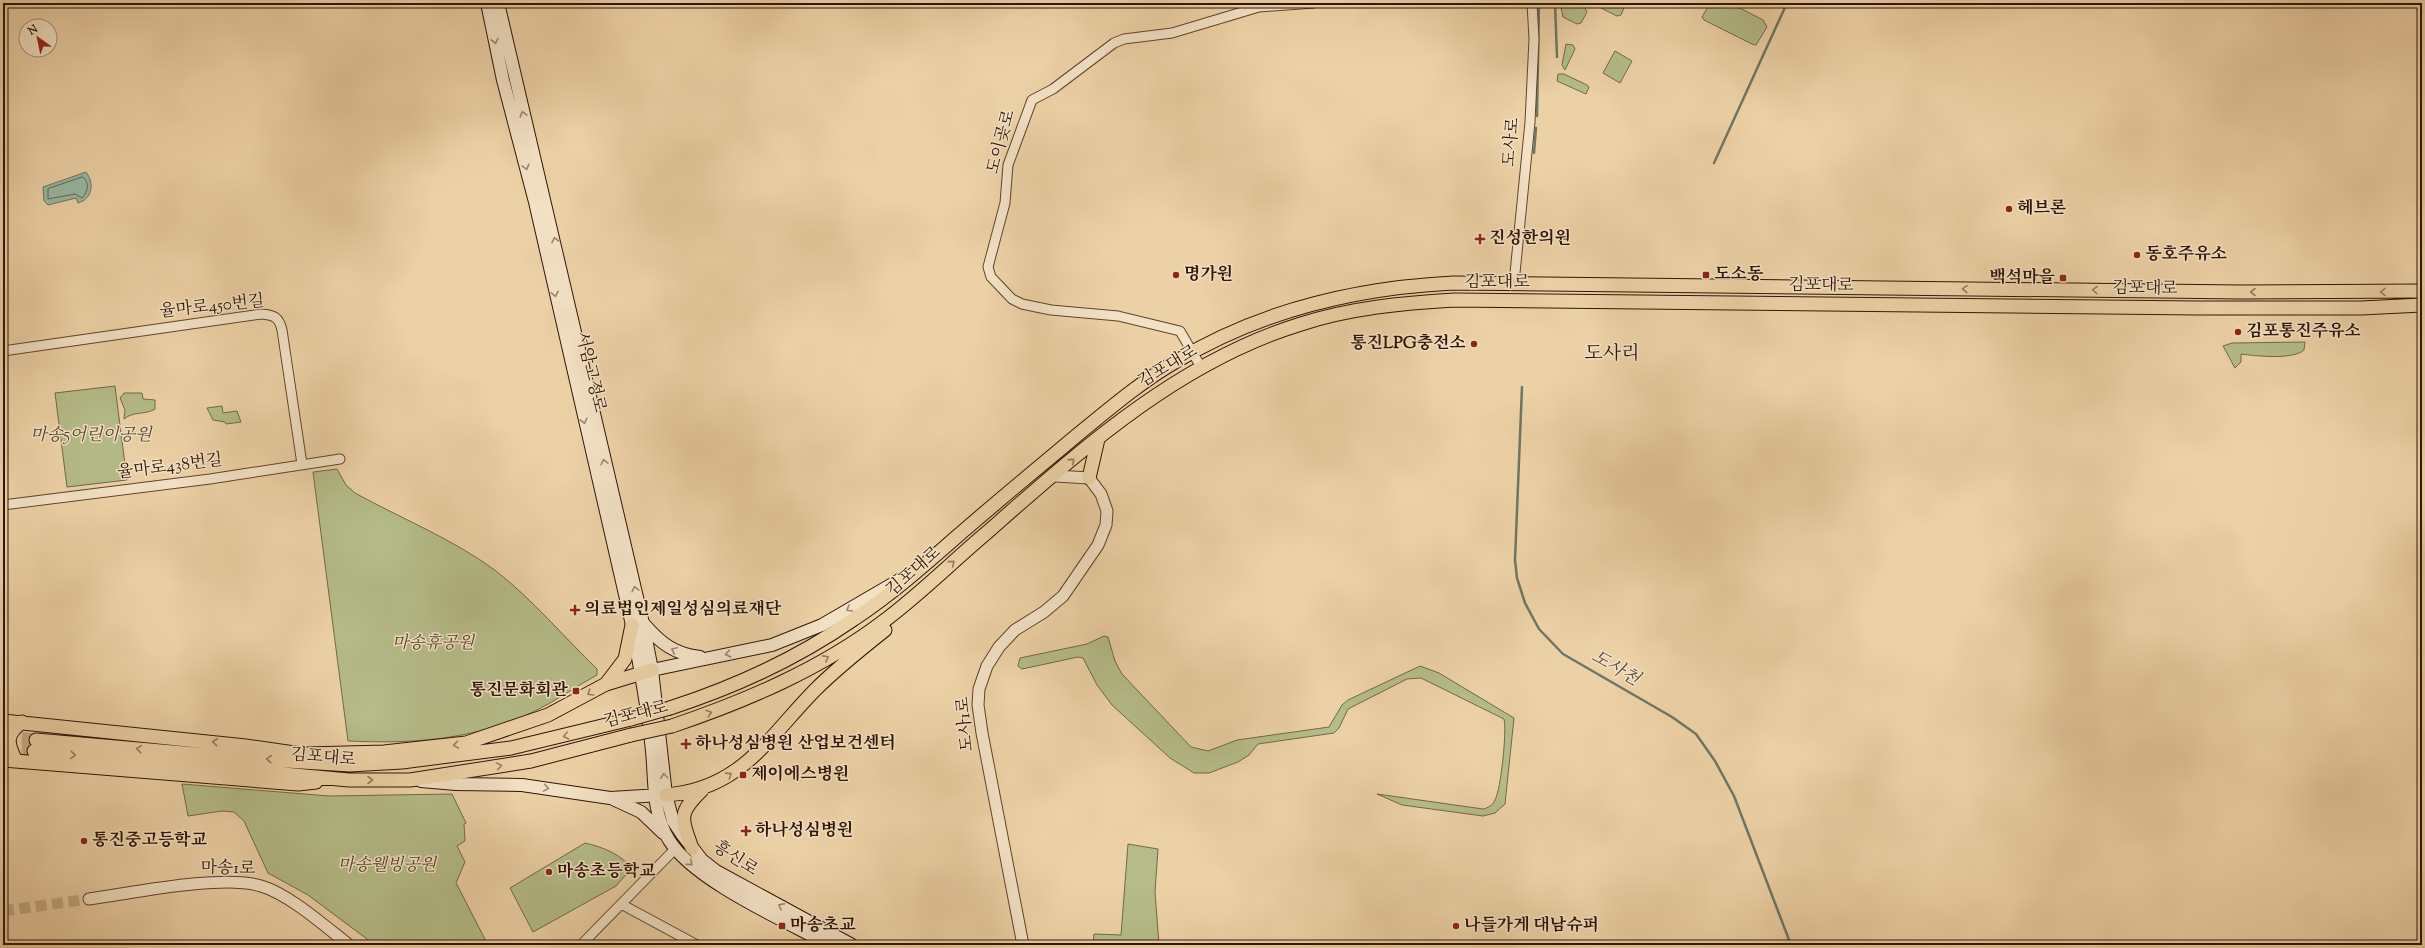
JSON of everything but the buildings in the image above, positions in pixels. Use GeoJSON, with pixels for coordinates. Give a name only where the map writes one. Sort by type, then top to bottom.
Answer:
{"type":"FeatureCollection","features":[{"type":"Feature","properties":{"kind":"main road","name":"서암고정로"},"geometry":{"type":"LineString","coordinates":[[487,3],[503,80],[535,202],[638,624]]}},
{"type":"Feature","properties":{"kind":"main road","name":"서암고정로"},"geometry":{"type":"LineString","coordinates":[[498,3],[516,86],[546,201],[603,459],[647,671],[657,751]]}},
{"type":"Feature","properties":{"kind":"main road","name":"김포대로"},"geometry":{"type":"LineString","coordinates":[[2422,291],[2247,292],[1514,283],[1427,284],[1336,298],[1266,318],[1192,352],[1132,391],[919,568],[855,619],[792,657],[707,696],[631,719],[511,748],[402,762],[350,765],[35,746],[349,780],[410,780],[531,760],[672,726],[718,710],[777,685],[838,652],[884,621],[1098,439],[1150,398],[1201,367],[1268,336],[1317,319],[1362,310],[1432,302],[2222,308],[2361,308],[2422,305]]}},
{"type":"Feature","properties":{"kind":"main road"},"geometry":{"type":"LineString","coordinates":[[1089,478],[1098,439]]}},
{"type":"Feature","properties":{"kind":"main road"},"geometry":{"type":"LineString","coordinates":[[306,754],[384,752],[466,743],[548,715],[606,684],[647,671],[772,645],[822,625],[919,568]]}},
{"type":"Feature","properties":{"kind":"main road"},"geometry":{"type":"LineString","coordinates":[[410,780],[456,784],[522,785],[610,798],[685,793],[704,788],[731,775],[746,764],[816,689],[850,657],[897,621],[933,579]]}},
{"type":"Feature","properties":{"kind":"main road"},"geometry":{"type":"LineString","coordinates":[[606,684],[625,659],[638,624],[673,651],[712,658]]}},
{"type":"Feature","properties":{"kind":"main road"},"geometry":{"type":"LineString","coordinates":[[3,721],[246,746],[306,754],[350,765]]}},
{"type":"Feature","properties":{"kind":"main road"},"geometry":{"type":"LineString","coordinates":[[22,722],[12,729],[9,735],[9,760],[298,784],[349,780]]}},
{"type":"Feature","properties":{"kind":"main road","name":"흥신로"},"geometry":{"type":"LineString","coordinates":[[657,751],[660,795],[672,844],[694,867],[719,884],[830,945]]}},
{"type":"Feature","properties":{"kind":"main road"},"geometry":{"type":"LineString","coordinates":[[692,848],[684,828],[683,814],[690,801],[704,788]]}},
{"type":"Feature","properties":{"kind":"main road","name":"흥신로"},"geometry":{"type":"LineString","coordinates":[[660,795],[673,821],[692,848],[716,871],[852,945]]}},
{"type":"Feature","properties":{"kind":"main road"},"geometry":{"type":"LineString","coordinates":[[610,798],[641,812],[672,844]]}},
{"type":"Feature","properties":{"kind":"street","name":"도이곶로"},"geometry":{"type":"LineString","coordinates":[[1201,367],[1180,331],[1118,316],[1072,313],[1028,305],[1012,299],[994,280],[988,267],[1005,204],[1008,165],[1026,110],[1032,100],[1053,89],[1114,44],[1124,39],[1172,33],[1259,7],[1314,3]]}},
{"type":"Feature","properties":{"kind":"street","name":"도사로"},"geometry":{"type":"LineString","coordinates":[[1514,283],[1530,122],[1534,39],[1532,3]]}},
{"type":"Feature","properties":{"kind":"street","name":"율마로450번길"},"geometry":{"type":"LineString","coordinates":[[3,351],[261,314],[272,315],[280,321],[282,330],[302,464]]}},
{"type":"Feature","properties":{"kind":"street","name":"율마로438번길"},"geometry":{"type":"LineString","coordinates":[[3,505],[210,479],[340,459]]}},
{"type":"Feature","properties":{"kind":"street"},"geometry":{"type":"LineString","coordinates":[[1055,476],[1089,478]]}},
{"type":"Feature","properties":{"kind":"street","name":"도사1로"},"geometry":{"type":"LineString","coordinates":[[1023,945],[982,733],[978,704],[979,689],[987,666],[999,647],[1015,630],[1044,612],[1063,596],[1098,545],[1106,525],[1108,511],[1104,499],[1089,478]]}},
{"type":"Feature","properties":{"kind":"street"},"geometry":{"type":"LineString","coordinates":[[581,945],[622,904],[672,844]]}},
{"type":"Feature","properties":{"kind":"street","name":"마송1로"},"geometry":{"type":"LineString","coordinates":[[89,899],[197,885],[247,883],[275,892],[349,945]]}},
{"type":"Feature","properties":{"kind":"street"},"geometry":{"type":"LineString","coordinates":[[622,904],[697,945]]}},
{"type":"Feature","properties":{"kind":"green space"},"geometry":{"type":"Polygon","coordinates":[[[1560,3],[1576,3],[1585,8],[1587,12],[1581,23],[1577,24],[1563,17],[1560,3]]]}},
{"type":"Feature","properties":{"kind":"green space"},"geometry":{"type":"Polygon","coordinates":[[[1591,3],[1626,3],[1621,15],[1617,16],[1591,3]]]}},
{"type":"Feature","properties":{"kind":"green space"},"geometry":{"type":"Polygon","coordinates":[[[1710,3],[1730,3],[1763,20],[1767,27],[1756,45],[1704,20],[1702,17],[1710,3]]]}},
{"type":"Feature","properties":{"kind":"green space"},"geometry":{"type":"Polygon","coordinates":[[[1566,44],[1573,45],[1575,49],[1565,70],[1562,65],[1566,44]]]}},
{"type":"Feature","properties":{"kind":"green space"},"geometry":{"type":"Polygon","coordinates":[[[1615,51],[1632,61],[1620,83],[1603,73],[1615,51]]]}},
{"type":"Feature","properties":{"kind":"green space"},"geometry":{"type":"Polygon","coordinates":[[[1558,74],[1564,74],[1587,85],[1589,87],[1586,94],[1557,81],[1558,74]]]}},
{"type":"Feature","properties":{"kind":"green space"},"geometry":{"type":"Polygon","coordinates":[[[2305,342],[2304,350],[2292,355],[2256,356],[2241,354],[2241,362],[2235,368],[2223,346],[2232,343],[2305,342]]]}},
{"type":"Feature","properties":{"kind":"green space","name":"마송5어린이공원"},"geometry":{"type":"Polygon","coordinates":[[[115,386],[127,480],[67,487],[55,393],[115,386]]]}},
{"type":"Feature","properties":{"kind":"green space"},"geometry":{"type":"Polygon","coordinates":[[[124,393],[142,393],[143,399],[155,400],[155,409],[148,412],[131,415],[124,419],[125,410],[120,398],[124,393]]]}},
{"type":"Feature","properties":{"kind":"green space"},"geometry":{"type":"Polygon","coordinates":[[[222,406],[223,413],[237,411],[241,422],[226,424],[225,422],[213,420],[207,408],[222,406]]]}},
{"type":"Feature","properties":{"kind":"green space","name":"마송휴공원"},"geometry":{"type":"Polygon","coordinates":[[[337,469],[346,485],[355,493],[445,539],[480,560],[510,582],[597,669],[597,675],[533,712],[488,729],[420,741],[348,741],[313,472],[337,469]]]}},
{"type":"Feature","properties":{"kind":"green space"},"geometry":{"type":"Polygon","coordinates":[[[1104,636],[1108,637],[1115,661],[1122,674],[1191,747],[1208,751],[1237,740],[1329,727],[1342,705],[1348,700],[1420,666],[1439,673],[1514,718],[1505,804],[1495,813],[1483,816],[1402,805],[1377,794],[1483,809],[1490,806],[1495,800],[1503,760],[1505,735],[1504,719],[1421,678],[1407,679],[1348,709],[1339,728],[1334,733],[1258,744],[1249,755],[1238,762],[1209,773],[1194,773],[1170,758],[1112,705],[1097,685],[1083,658],[1078,657],[1022,669],[1018,666],[1020,658],[1087,644],[1104,636]]]}},
{"type":"Feature","properties":{"kind":"green space","name":"마송웰빙공원"},"geometry":{"type":"Polygon","coordinates":[[[182,784],[329,796],[452,794],[466,823],[464,824],[465,841],[457,846],[465,862],[456,883],[488,945],[375,945],[308,895],[268,873],[244,821],[234,812],[222,811],[188,816],[182,784]]]}},
{"type":"Feature","properties":{"kind":"green space"},"geometry":{"type":"Polygon","coordinates":[[[585,843],[617,855],[632,868],[616,886],[533,932],[510,888],[585,843]]]}},
{"type":"Feature","properties":{"kind":"green space"},"geometry":{"type":"Polygon","coordinates":[[[1128,844],[1158,849],[1155,892],[1159,945],[1093,945],[1094,934],[1121,935],[1128,844]]]}},
{"type":"Feature","properties":{"kind":"water"},"geometry":{"type":"Polygon","coordinates":[[[86,172],[91,181],[91,190],[89,195],[83,201],[78,203],[76,198],[48,205],[44,201],[43,187],[86,172]]]}},
{"type":"Feature","properties":{"kind":"waterway"},"geometry":{"type":"LineString","coordinates":[[1537,116],[1539,3]]}},
{"type":"Feature","properties":{"kind":"waterway"},"geometry":{"type":"LineString","coordinates":[[1555,3],[1557,57]]}},
{"type":"Feature","properties":{"kind":"waterway"},"geometry":{"type":"LineString","coordinates":[[1714,163],[1787,3]]}},
{"type":"Feature","properties":{"kind":"waterway"},"geometry":{"type":"LineString","coordinates":[[1534,153],[1536,128]]}},
{"type":"Feature","properties":{"kind":"waterway","name":"도사천"},"geometry":{"type":"LineString","coordinates":[[1522,387],[1515,560],[1517,578],[1525,603],[1539,629],[1563,654],[1672,717],[1696,734],[1715,761],[1734,796],[1791,945]]}},
{"type":"Feature","properties":{"kind":"tunnel"},"geometry":{"type":"LineString","coordinates":[[3,737],[36,740]]}},
{"type":"Feature","properties":{"kind":"tunnel"},"geometry":{"type":"LineString","coordinates":[[3,748],[34,751]]}},
{"type":"Feature","properties":{"kind":"tunnel"},"geometry":{"type":"LineString","coordinates":[[3,911],[89,899]]}},
{"type":"Feature","properties":{"kind":"place","name":"헤브론"},"geometry":{"type":"Point","coordinates":[2009,209]}},
{"type":"Feature","properties":{"kind":"place","name":"진성한의원"},"geometry":{"type":"Point","coordinates":[1480,239]}},
{"type":"Feature","properties":{"kind":"place","name":"동호주유소"},"geometry":{"type":"Point","coordinates":[2137,255]}},
{"type":"Feature","properties":{"kind":"place","name":"명가원"},"geometry":{"type":"Point","coordinates":[1176,275]}},
{"type":"Feature","properties":{"kind":"place","name":"도소동"},"geometry":{"type":"Point","coordinates":[1706,275]}},
{"type":"Feature","properties":{"kind":"place","name":"백석마을"},"geometry":{"type":"Point","coordinates":[2063,278]}},
{"type":"Feature","properties":{"kind":"place","name":"김포통진주유소"},"geometry":{"type":"Point","coordinates":[2238,332]}},
{"type":"Feature","properties":{"kind":"place","name":"통진LPG충전소"},"geometry":{"type":"Point","coordinates":[1474,344]}},
{"type":"Feature","properties":{"kind":"place","name":"의료법인제일성심의료재단"},"geometry":{"type":"Point","coordinates":[575,610]}},
{"type":"Feature","properties":{"kind":"place","name":"통진문화회관"},"geometry":{"type":"Point","coordinates":[576,691]}},
{"type":"Feature","properties":{"kind":"place","name":"하나성심병원 산업보건센터"},"geometry":{"type":"Point","coordinates":[686,744]}},
{"type":"Feature","properties":{"kind":"place","name":"제이에스병원"},"geometry":{"type":"Point","coordinates":[743,775]}},
{"type":"Feature","properties":{"kind":"place","name":"하나성심병원"},"geometry":{"type":"Point","coordinates":[746,831]}},
{"type":"Feature","properties":{"kind":"place","name":"통진중고등학교"},"geometry":{"type":"Point","coordinates":[84,841]}},
{"type":"Feature","properties":{"kind":"place","name":"마송초등학교"},"geometry":{"type":"Point","coordinates":[549,872]}},
{"type":"Feature","properties":{"kind":"place","name":"마송초교"},"geometry":{"type":"Point","coordinates":[782,926]}},
{"type":"Feature","properties":{"kind":"place","name":"나들가게 대남슈퍼"},"geometry":{"type":"Point","coordinates":[1456,926]}},
{"type":"Feature","properties":{"kind":"district","name":"도사리"},"geometry":{"type":"Point","coordinates":[1612,354]}}]}
